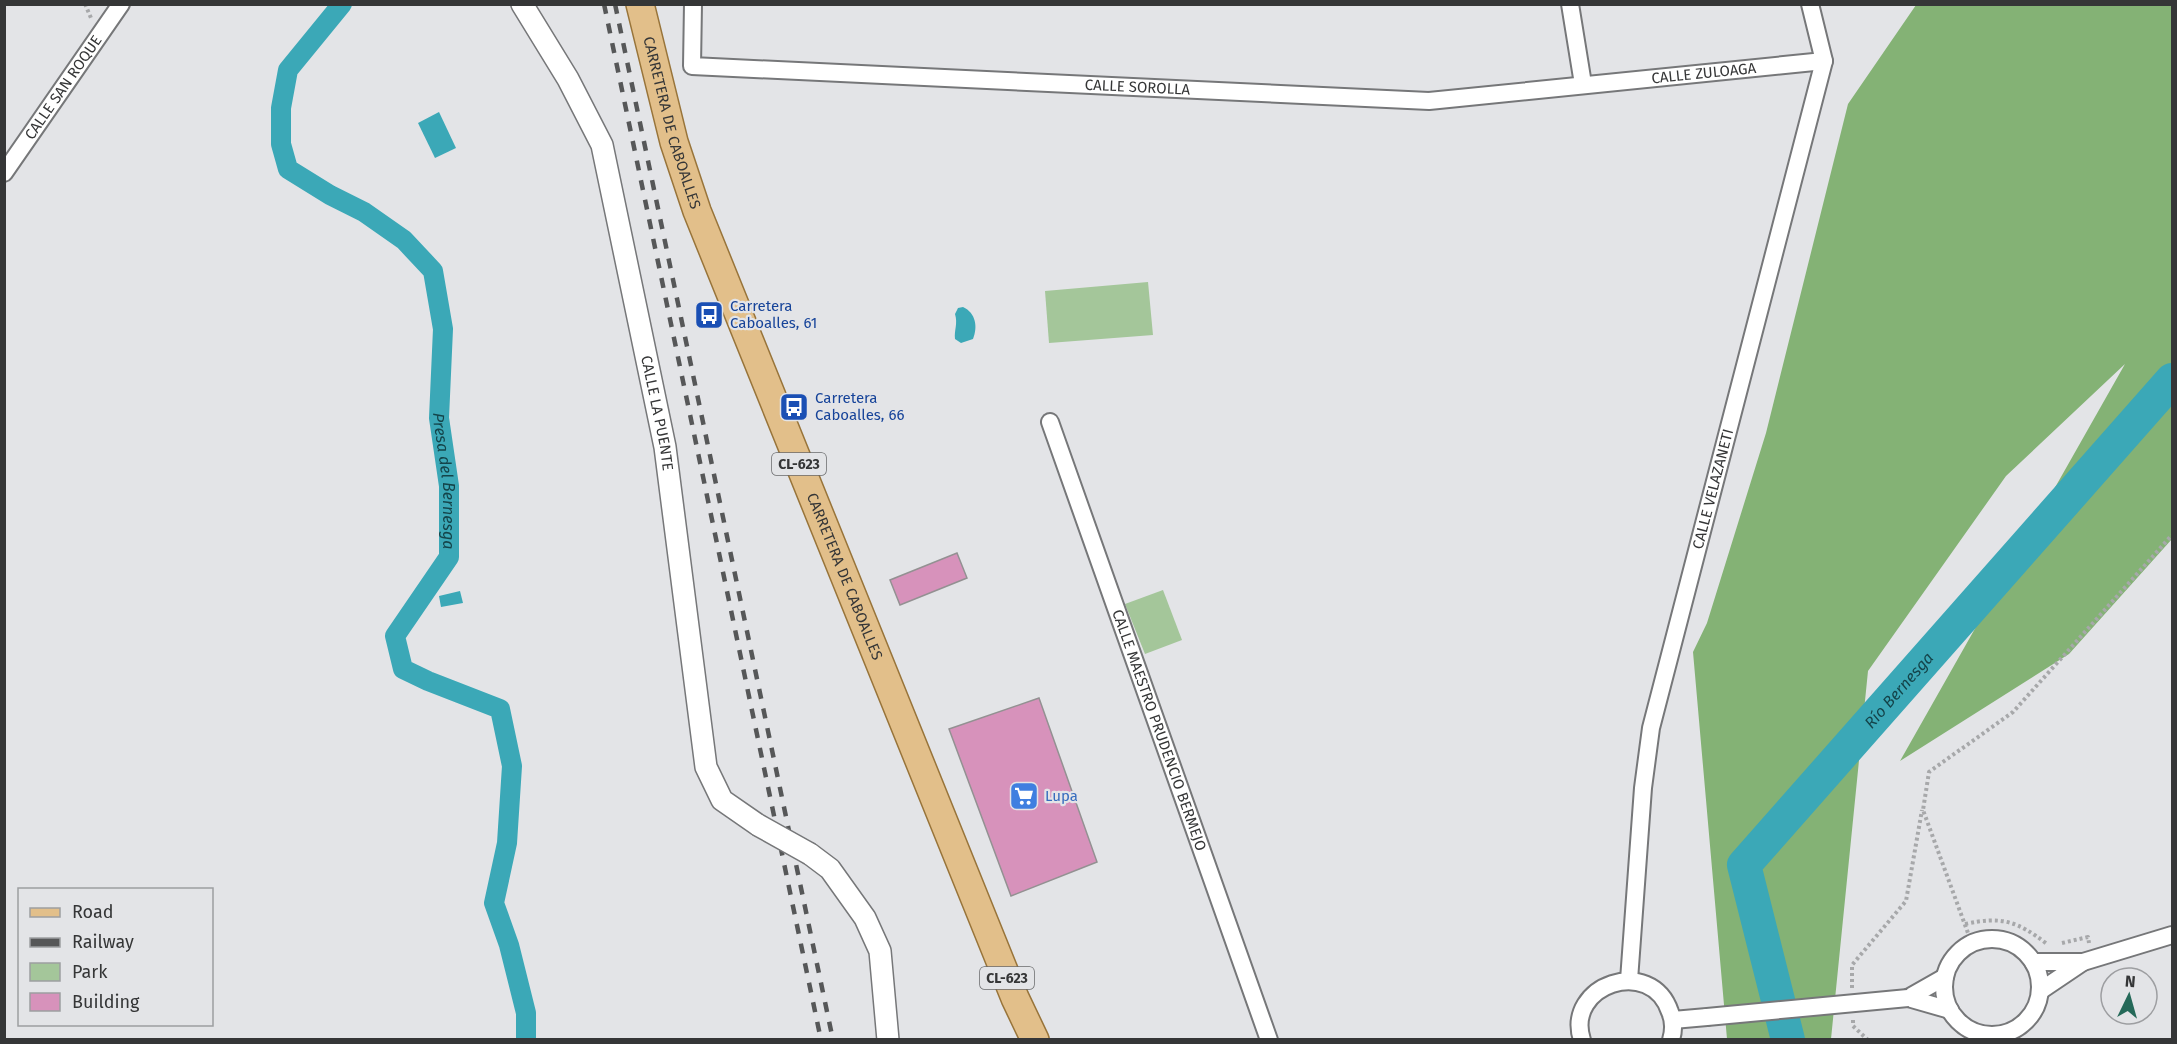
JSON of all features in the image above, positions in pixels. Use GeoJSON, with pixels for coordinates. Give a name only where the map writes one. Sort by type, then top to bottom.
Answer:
{"type":"FeatureCollection","features":[{"type":"Feature","properties":{"kind":"main road","name":"CARRETERA DE CABOALLES"},"geometry":{"type":"LineString","coordinates":[[640,4],[674,142],[697,211],[884,677],[1015,998],[1035,1040]]}},
{"type":"Feature","properties":{"kind":"street","name":"CALLE SAN ROQUE"},"geometry":{"type":"LineString","coordinates":[[4,173],[121,4]]}},
{"type":"Feature","properties":{"kind":"street","name":"CALLE LA PUENTE"},"geometry":{"type":"LineString","coordinates":[[522,4],[568,80],[602,145],[666,447],[706,767],[722,800],[758,825],[810,854],[830,869],[865,918],[880,951],[888,1040]]}},
{"type":"Feature","properties":{"kind":"street","name":"CALLE SOROLLA"},"geometry":{"type":"LineString","coordinates":[[693,4],[692,66],[1429,101],[1583,84]]}},
{"type":"Feature","properties":{"kind":"street"},"geometry":{"type":"LineString","coordinates":[[1570,4],[1583,84]]}},
{"type":"Feature","properties":{"kind":"street","name":"CALLE VELAZANETI"},"geometry":{"type":"LineString","coordinates":[[1629,980],[1643,788],[1651,728],[1824,61],[1810,4]]}},
{"type":"Feature","properties":{"kind":"street","name":"CALLE ZULOAGA"},"geometry":{"type":"LineString","coordinates":[[1583,84],[1824,61]]}},
{"type":"Feature","properties":{"kind":"street","name":"CALLE MAESTRO PRUDENCIO BERMEJO"},"geometry":{"type":"LineString","coordinates":[[1050,422],[1269,1040]]}},
{"type":"Feature","properties":{"kind":"street"},"geometry":{"type":"LineString","coordinates":[[2033,962],[2083,962],[2172,935]]}},
{"type":"Feature","properties":{"kind":"street"},"geometry":{"type":"LineString","coordinates":[[1986,940],[2006,942],[2024,952],[2033,962],[2039,976],[2040,991],[2036,1006],[2028,1019],[2016,1028],[2002,1034],[1987,1035],[1959,1022],[1950,1010],[1944,988],[1945,976],[1955,957],[1972,944],[1986,940]]}},
{"type":"Feature","properties":{"kind":"street"},"geometry":{"type":"LineString","coordinates":[[2040,991],[2083,962]]}},
{"type":"Feature","properties":{"kind":"street"},"geometry":{"type":"LineString","coordinates":[[1908,998],[1945,976]]}},
{"type":"Feature","properties":{"kind":"street"},"geometry":{"type":"LineString","coordinates":[[1576,1038],[1584,1007],[1592,996],[1602,987],[1629,980],[1645,984],[1658,993],[1668,1005],[1673,1020],[1671,1040]]}},
{"type":"Feature","properties":{"kind":"street"},"geometry":{"type":"LineString","coordinates":[[1673,1020],[1908,998],[1950,1010]]}},
{"type":"Feature","properties":{"kind":"path"},"geometry":{"type":"LineString","coordinates":[[1852,996],[1852,966],[1906,901],[1929,772],[2013,712],[2172,535]]}},
{"type":"Feature","properties":{"kind":"path"},"geometry":{"type":"LineString","coordinates":[[1923,810],[1972,944]]}},
{"type":"Feature","properties":{"kind":"path"},"geometry":{"type":"LineString","coordinates":[[1853,1016],[1853,1026],[1868,1040]]}},
{"type":"Feature","properties":{"kind":"green space"},"geometry":{"type":"Polygon","coordinates":[[[1916,5],[2172,5],[2172,539],[2069,654],[1900,761],[2125,364],[2006,476],[1868,671],[1831,1039],[1727,1039],[1693,652],[1707,623],[1766,433],[1848,104],[1916,5]]]}},
{"type":"Feature","properties":{"kind":"green space"},"geometry":{"type":"Polygon","coordinates":[[[1148,282],[1153,335],[1049,343],[1045,291],[1148,282]]]}},
{"type":"Feature","properties":{"kind":"green space"},"geometry":{"type":"Polygon","coordinates":[[[1163,590],[1182,640],[1145,654],[1125,604],[1163,590]]]}},
{"type":"Feature","properties":{"kind":"water"},"geometry":{"type":"Polygon","coordinates":[[[439,112],[456,148],[435,158],[418,123],[439,112]]]}},
{"type":"Feature","properties":{"kind":"water"},"geometry":{"type":"Polygon","coordinates":[[[963,307],[971,313],[975,321],[975,330],[973,339],[961,343],[955,339],[955,314],[958,308],[963,307]]]}},
{"type":"Feature","properties":{"kind":"water"},"geometry":{"type":"Polygon","coordinates":[[[460,591],[463,603],[441,607],[439,596],[460,591]]]}},
{"type":"Feature","properties":{"kind":"building"},"geometry":{"type":"Polygon","coordinates":[[[957,553],[967,578],[900,605],[890,580],[957,553]]]}},
{"type":"Feature","properties":{"kind":"building","name":"Lupa"},"geometry":{"type":"Polygon","coordinates":[[[1039,698],[1097,862],[1011,896],[949,729],[1039,698]]]}},
{"type":"Feature","properties":{"kind":"waterway","name":"Presa del Bernesga"},"geometry":{"type":"LineString","coordinates":[[342,4],[288,70],[281,108],[281,144],[288,169],[330,195],[364,212],[404,240],[433,271],[443,329],[439,418],[449,486],[449,557],[395,636],[403,669],[500,709],[512,766],[507,843],[494,903],[509,945],[526,1013],[526,1040]]}},
{"type":"Feature","properties":{"kind":"waterway","name":"Río Bernesga"},"geometry":{"type":"LineString","coordinates":[[1788,1040],[1744,865],[2172,380]]}},
{"type":"Feature","properties":{"kind":"railway"},"geometry":{"type":"LineString","coordinates":[[604,4],[821,1040]]}},
{"type":"Feature","properties":{"kind":"railway"},"geometry":{"type":"LineString","coordinates":[[615,4],[833,1040]]}},
{"type":"Feature","properties":{"kind":"place","name":"Carretera Caboalles, 61"},"geometry":{"type":"Point","coordinates":[709,315]}},
{"type":"Feature","properties":{"kind":"place","name":"Carretera Caboalles, 66"},"geometry":{"type":"Point","coordinates":[794,407]}},
{"type":"Feature","properties":{"kind":"place","name":"Lupa"},"geometry":{"type":"Point","coordinates":[1024,796]}}]}
